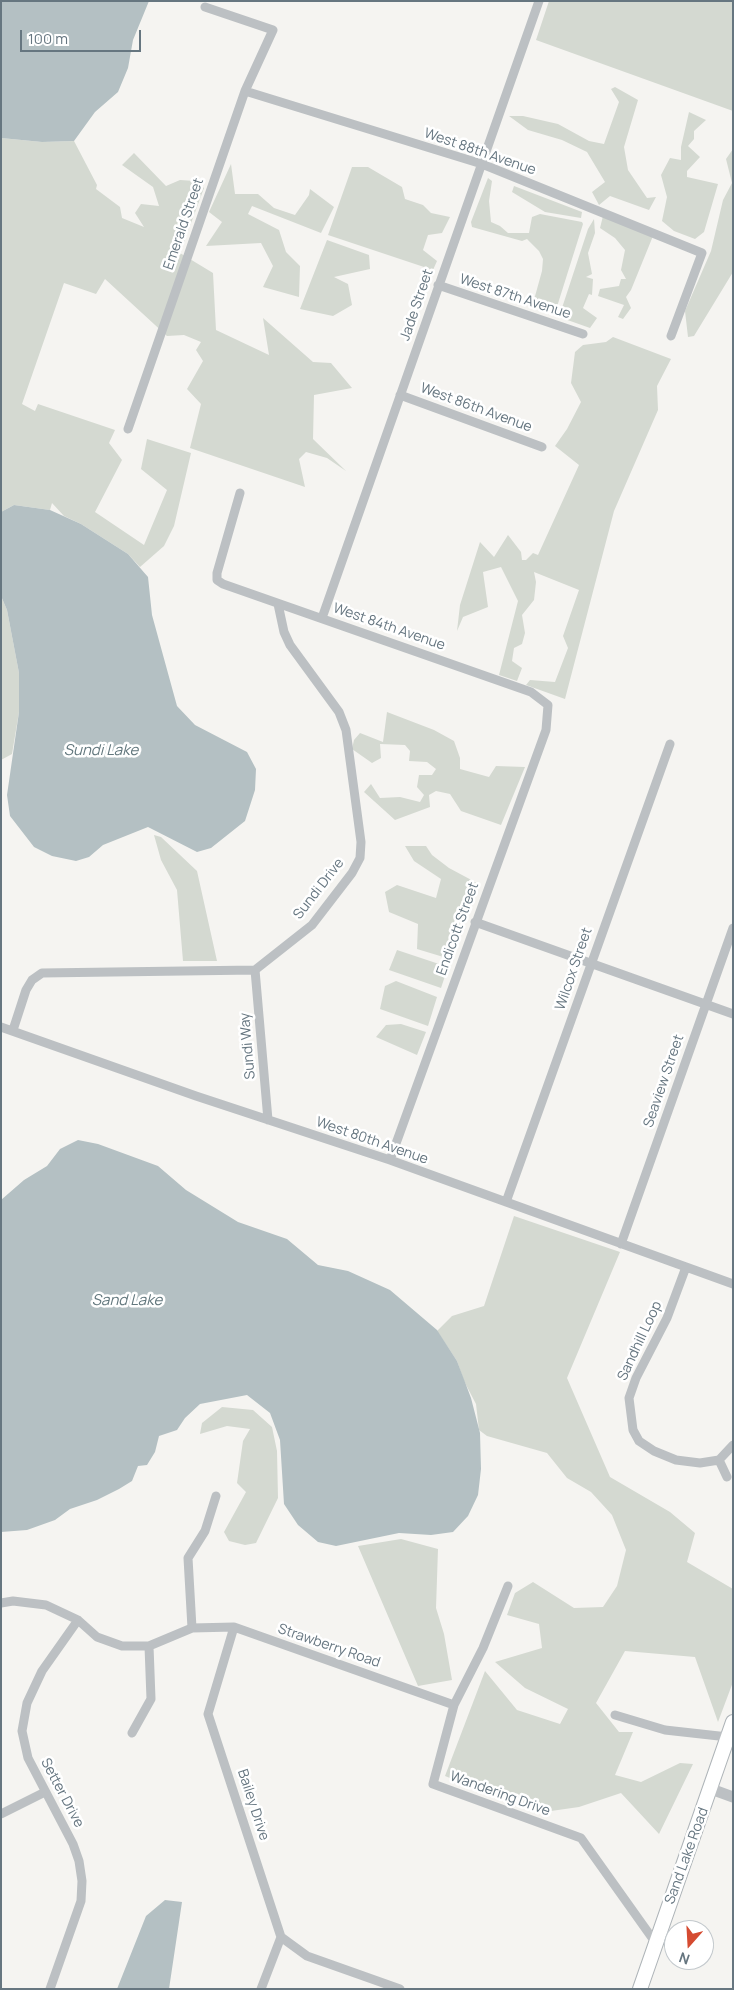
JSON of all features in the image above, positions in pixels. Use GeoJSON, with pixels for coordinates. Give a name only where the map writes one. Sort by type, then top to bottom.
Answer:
{"type":"FeatureCollection","features":[{"type":"Feature","properties":{"kind":"main road","name":"Sand Lake Road"},"geometry":{"type":"LineString","coordinates":[[640,1989],[733,1722]]}},
{"type":"Feature","properties":{"kind":"street","name":"Jade Street"},"geometry":{"type":"LineString","coordinates":[[322,618],[539,1]]}},
{"type":"Feature","properties":{"kind":"street","name":"Emerald Street"},"geometry":{"type":"LineString","coordinates":[[128,429],[245,91],[272,30],[205,7]]}},
{"type":"Feature","properties":{"kind":"street","name":"West 88th Avenue"},"geometry":{"type":"LineString","coordinates":[[245,91],[482,164],[702,253],[671,336]]}},
{"type":"Feature","properties":{"kind":"street","name":"West 87th Avenue"},"geometry":{"type":"LineString","coordinates":[[438,285],[583,334]]}},
{"type":"Feature","properties":{"kind":"street","name":"West 86th Avenue"},"geometry":{"type":"LineString","coordinates":[[400,395],[542,447]]}},
{"type":"Feature","properties":{"kind":"street","name":"West 84th Avenue"},"geometry":{"type":"LineString","coordinates":[[240,493],[217,574],[217,580],[223,584],[278,604],[531,692],[548,706]]}},
{"type":"Feature","properties":{"kind":"street","name":"Sundi Drive"},"geometry":{"type":"LineString","coordinates":[[256,970],[312,925],[352,873],[360,858],[361,842],[342,721],[332,702],[290,646],[284,632],[278,604]]}},
{"type":"Feature","properties":{"kind":"street","name":"Endicott Street"},"geometry":{"type":"LineString","coordinates":[[390,1160],[546,730],[548,706]]}},
{"type":"Feature","properties":{"kind":"street","name":"Wilcox Street"},"geometry":{"type":"LineString","coordinates":[[506,1202],[670,744]]}},
{"type":"Feature","properties":{"kind":"street"},"geometry":{"type":"LineString","coordinates":[[475,922],[733,1014]]}},
{"type":"Feature","properties":{"kind":"street","name":"Seaview Street"},"geometry":{"type":"LineString","coordinates":[[621,1244],[733,928]]}},
{"type":"Feature","properties":{"kind":"street"},"geometry":{"type":"LineString","coordinates":[[13,1030],[26,990],[32,980],[42,974],[256,970]]}},
{"type":"Feature","properties":{"kind":"street","name":"Sundi Way"},"geometry":{"type":"LineString","coordinates":[[256,970],[268,1120]]}},
{"type":"Feature","properties":{"kind":"street","name":"West 80th Avenue"},"geometry":{"type":"LineString","coordinates":[[1,1027],[268,1120],[390,1160],[733,1284]]}},
{"type":"Feature","properties":{"kind":"street","name":"Sandhill Loop"},"geometry":{"type":"LineString","coordinates":[[686,1267],[667,1318],[636,1378],[629,1398],[633,1430],[639,1441],[654,1451],[676,1460],[700,1463],[719,1460]]}},
{"type":"Feature","properties":{"kind":"street"},"geometry":{"type":"LineString","coordinates":[[727,1477],[719,1460],[733,1445]]}},
{"type":"Feature","properties":{"kind":"street"},"geometry":{"type":"LineString","coordinates":[[1,1603],[13,1601],[46,1605],[78,1620],[97,1637],[122,1646],[149,1646],[192,1628],[188,1558],[205,1531],[216,1496]]}},
{"type":"Feature","properties":{"kind":"street","name":"Wandering Drive"},"geometry":{"type":"LineString","coordinates":[[508,1586],[483,1648],[454,1704],[433,1784],[581,1838],[655,1942]]}},
{"type":"Feature","properties":{"kind":"street","name":"Setter Drive"},"geometry":{"type":"LineString","coordinates":[[50,1989],[81,1901],[82,1881],[79,1861],[73,1844],[28,1758],[22,1731],[27,1703],[42,1670],[78,1620]]}},
{"type":"Feature","properties":{"kind":"street","name":"Strawberry Road"},"geometry":{"type":"LineString","coordinates":[[192,1628],[234,1628],[454,1704]]}},
{"type":"Feature","properties":{"kind":"street","name":"Bailey Drive"},"geometry":{"type":"LineString","coordinates":[[234,1628],[208,1714],[281,1937]]}},
{"type":"Feature","properties":{"kind":"street"},"geometry":{"type":"LineString","coordinates":[[132,1733],[151,1699],[149,1646]]}},
{"type":"Feature","properties":{"kind":"street"},"geometry":{"type":"LineString","coordinates":[[615,1715],[665,1730],[728,1736]]}},
{"type":"Feature","properties":{"kind":"street"},"geometry":{"type":"LineString","coordinates":[[711,1789],[733,1797]]}},
{"type":"Feature","properties":{"kind":"street"},"geometry":{"type":"LineString","coordinates":[[1,1814],[45,1792]]}},
{"type":"Feature","properties":{"kind":"street"},"geometry":{"type":"LineString","coordinates":[[260,1989],[281,1937],[307,1956],[400,1989]]}},
{"type":"Feature","properties":{"kind":"shaded area"},"geometry":{"type":"Polygon","coordinates":[[[549,1],[733,1],[733,111],[536,40],[549,1]]]}},
{"type":"Feature","properties":{"kind":"shaded area"},"geometry":{"type":"Polygon","coordinates":[[[615,87],[638,100],[624,147],[628,170],[647,198],[656,197],[649,210],[610,196],[599,205],[592,192],[605,182],[587,152],[562,140],[528,130],[509,116],[523,116],[558,124],[589,141],[604,144],[619,102],[611,89],[615,87]]]}},
{"type":"Feature","properties":{"kind":"shaded area"},"geometry":{"type":"Polygon","coordinates":[[[689,112],[706,120],[694,131],[694,139],[688,146],[700,157],[687,171],[687,177],[718,184],[704,232],[695,239],[674,231],[662,221],[667,197],[661,175],[670,158],[681,160],[681,147],[689,112]]]}},
{"type":"Feature","properties":{"kind":"shaded area"},"geometry":{"type":"Polygon","coordinates":[[[1,138],[42,142],[74,141],[97,185],[96,189],[120,207],[122,218],[144,227],[135,213],[141,204],[159,206],[153,187],[122,165],[134,153],[166,186],[180,180],[195,181],[204,188],[180,253],[213,273],[216,330],[269,355],[263,318],[313,362],[331,363],[352,388],[314,395],[313,439],[346,471],[327,458],[306,452],[299,459],[305,487],[190,448],[201,404],[187,389],[203,361],[196,350],[201,342],[184,335],[167,336],[105,279],[96,294],[64,283],[22,404],[35,411],[38,404],[115,430],[109,443],[122,460],[95,512],[144,545],[167,490],[141,469],[147,439],[191,453],[174,526],[164,546],[140,567],[128,554],[81,524],[64,516],[52,503],[50,510],[14,505],[1,512],[1,138]]]}},
{"type":"Feature","properties":{"kind":"shaded area"},"geometry":{"type":"Polygon","coordinates":[[[733,149],[733,272],[694,336],[688,337],[685,311],[711,251],[723,200],[732,183],[726,159],[733,149]]]}},
{"type":"Feature","properties":{"kind":"shaded area"},"geometry":{"type":"Polygon","coordinates":[[[231,164],[235,194],[258,194],[274,208],[295,215],[309,195],[310,189],[334,207],[321,233],[252,206],[248,214],[279,230],[286,252],[300,266],[299,297],[263,287],[273,266],[261,243],[206,246],[222,222],[209,212],[231,164]]]}},
{"type":"Feature","properties":{"kind":"shaded area"},"geometry":{"type":"Polygon","coordinates":[[[352,167],[368,167],[402,187],[405,199],[423,205],[431,213],[450,217],[442,233],[428,235],[423,250],[437,261],[433,270],[328,235],[352,167]]]}},
{"type":"Feature","properties":{"kind":"shaded area"},"geometry":{"type":"Polygon","coordinates":[[[488,178],[492,181],[489,201],[491,222],[500,226],[508,233],[529,233],[532,217],[540,214],[582,222],[583,224],[555,313],[532,307],[542,271],[543,259],[539,251],[527,239],[522,241],[472,227],[471,222],[488,178]]]}},
{"type":"Feature","properties":{"kind":"shaded area"},"geometry":{"type":"Polygon","coordinates":[[[514,186],[582,212],[581,218],[545,212],[512,192],[514,186]]]}},
{"type":"Feature","properties":{"kind":"shaded area"},"geometry":{"type":"Polygon","coordinates":[[[603,216],[653,236],[631,290],[626,297],[631,308],[623,319],[618,317],[624,305],[598,296],[600,289],[619,286],[621,279],[626,279],[621,270],[625,250],[615,238],[600,228],[603,216]]]}},
{"type":"Feature","properties":{"kind":"shaded area"},"geometry":{"type":"Polygon","coordinates":[[[594,219],[595,233],[588,253],[592,274],[586,277],[593,279],[592,295],[589,294],[583,308],[597,318],[590,328],[559,317],[588,229],[594,219]]]}},
{"type":"Feature","properties":{"kind":"shaded area"},"geometry":{"type":"Polygon","coordinates":[[[327,240],[369,255],[370,269],[334,277],[348,284],[352,305],[333,316],[300,309],[327,240]]]}},
{"type":"Feature","properties":{"kind":"shaded area"},"geometry":{"type":"Polygon","coordinates":[[[613,337],[671,359],[657,386],[658,410],[614,511],[565,699],[526,685],[530,680],[555,682],[568,648],[563,636],[579,590],[534,572],[536,582],[534,600],[522,615],[525,633],[522,644],[514,648],[512,661],[522,668],[517,681],[499,675],[518,601],[501,567],[483,572],[488,607],[463,617],[457,631],[460,605],[480,542],[494,557],[508,535],[521,552],[522,560],[526,560],[533,553],[538,555],[579,465],[555,446],[567,429],[581,402],[571,383],[575,352],[583,345],[606,342],[613,337]]]}},
{"type":"Feature","properties":{"kind":"shaded area"},"geometry":{"type":"Polygon","coordinates":[[[1,596],[7,610],[19,673],[19,712],[12,754],[1,760],[1,596]]]}},
{"type":"Feature","properties":{"kind":"shaded area"},"geometry":{"type":"Polygon","coordinates":[[[387,712],[434,730],[454,741],[460,758],[460,769],[489,777],[496,766],[525,767],[501,825],[461,811],[450,794],[436,791],[429,795],[430,807],[395,820],[364,792],[371,784],[380,798],[400,797],[420,802],[424,795],[417,787],[419,775],[432,775],[436,769],[427,762],[409,761],[410,751],[405,745],[380,744],[381,758],[372,763],[352,749],[354,740],[360,733],[383,742],[387,712]]]}},
{"type":"Feature","properties":{"kind":"shaded area"},"geometry":{"type":"Polygon","coordinates":[[[154,835],[161,837],[197,871],[217,961],[183,961],[177,890],[161,860],[154,835]]]}},
{"type":"Feature","properties":{"kind":"shaded area"},"geometry":{"type":"Polygon","coordinates":[[[405,846],[426,846],[432,855],[449,868],[477,883],[450,959],[417,949],[418,924],[389,912],[385,892],[397,885],[436,898],[441,879],[414,861],[405,846]]]}},
{"type":"Feature","properties":{"kind":"shaded area"},"geometry":{"type":"Polygon","coordinates":[[[397,950],[448,967],[441,988],[389,970],[397,950]]]}},
{"type":"Feature","properties":{"kind":"shaded area"},"geometry":{"type":"Polygon","coordinates":[[[396,981],[437,997],[428,1026],[380,1009],[385,986],[396,981]]]}},
{"type":"Feature","properties":{"kind":"shaded area"},"geometry":{"type":"Polygon","coordinates":[[[401,1024],[426,1032],[417,1055],[376,1037],[386,1025],[401,1024]]]}},
{"type":"Feature","properties":{"kind":"shaded area"},"geometry":{"type":"Polygon","coordinates":[[[514,1216],[620,1252],[567,1378],[610,1477],[670,1512],[695,1533],[687,1562],[733,1589],[733,1682],[718,1722],[695,1657],[625,1651],[596,1703],[619,1732],[633,1732],[615,1775],[641,1782],[680,1763],[693,1764],[659,1834],[621,1793],[579,1807],[537,1813],[445,1776],[485,1671],[517,1710],[560,1724],[568,1709],[525,1688],[495,1662],[542,1648],[539,1624],[507,1615],[515,1593],[533,1582],[574,1608],[603,1607],[617,1586],[626,1550],[612,1515],[591,1492],[567,1478],[547,1453],[487,1436],[479,1430],[476,1404],[464,1381],[457,1361],[437,1331],[452,1316],[484,1306],[514,1216]]]}},
{"type":"Feature","properties":{"kind":"shaded area"},"geometry":{"type":"Polygon","coordinates":[[[222,1407],[253,1410],[272,1427],[277,1451],[278,1498],[256,1543],[245,1545],[229,1541],[224,1532],[246,1492],[237,1483],[243,1441],[250,1429],[227,1426],[200,1434],[202,1423],[222,1407]]]}},
{"type":"Feature","properties":{"kind":"shaded area"},"geometry":{"type":"Polygon","coordinates":[[[401,1539],[438,1549],[436,1608],[444,1634],[452,1680],[418,1686],[358,1546],[401,1539]]]}},
{"type":"Feature","properties":{"kind":"water"},"geometry":{"type":"Polygon","coordinates":[[[1,1],[149,1],[133,40],[128,68],[118,92],[95,112],[74,141],[42,142],[1,138],[1,1]]]}},
{"type":"Feature","properties":{"kind":"water","name":"Sundi Lake"},"geometry":{"type":"Polygon","coordinates":[[[14,505],[50,510],[81,524],[128,554],[148,577],[152,615],[177,706],[195,725],[247,752],[256,769],[255,790],[245,821],[211,848],[197,852],[148,827],[103,845],[89,857],[76,861],[52,856],[34,847],[10,816],[7,795],[19,712],[19,673],[7,610],[1,596],[1,512],[14,505]]]}},
{"type":"Feature","properties":{"kind":"water","name":"Sand Lake"},"geometry":{"type":"Polygon","coordinates":[[[78,1140],[98,1144],[158,1166],[186,1190],[238,1222],[287,1239],[318,1265],[348,1271],[390,1290],[437,1330],[457,1361],[471,1398],[480,1433],[481,1469],[478,1495],[468,1516],[453,1532],[431,1535],[399,1533],[336,1546],[318,1542],[298,1525],[284,1504],[280,1440],[270,1413],[247,1395],[200,1404],[185,1418],[177,1430],[159,1436],[155,1452],[147,1465],[138,1466],[132,1481],[119,1489],[97,1500],[70,1509],[55,1520],[27,1530],[1,1532],[1,1200],[24,1180],[47,1166],[60,1149],[78,1140]]]}},
{"type":"Feature","properties":{"kind":"water"},"geometry":{"type":"Polygon","coordinates":[[[165,1900],[182,1902],[169,1989],[117,1989],[146,1916],[165,1900]]]}}]}
